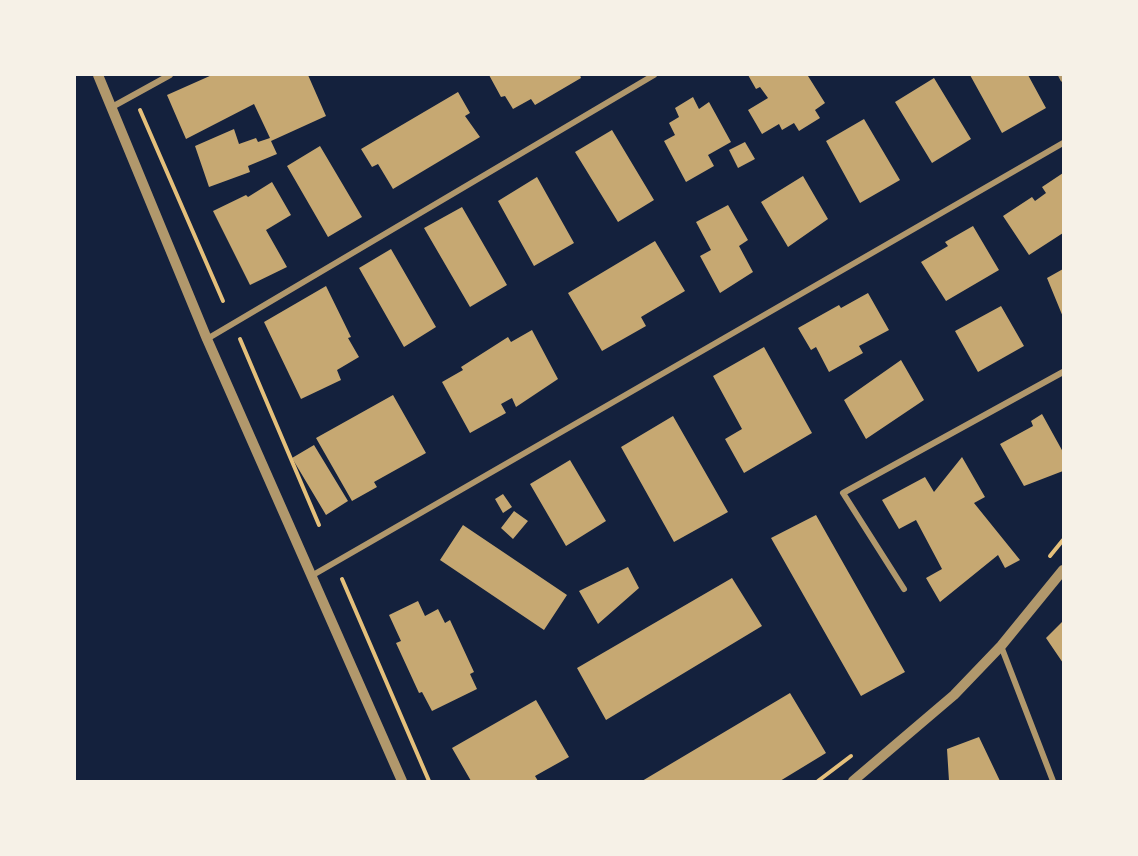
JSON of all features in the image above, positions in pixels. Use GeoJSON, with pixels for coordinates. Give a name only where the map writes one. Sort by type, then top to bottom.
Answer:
{"type":"FeatureCollection","features":[{"type":"Feature","properties":{"kind":"street"},"geometry":{"type":"LineString","coordinates":[[98,75],[207,339],[402,781]]}},
{"type":"Feature","properties":{"kind":"street"},"geometry":{"type":"LineString","coordinates":[[112,107],[170,75]]}},
{"type":"Feature","properties":{"kind":"street"},"geometry":{"type":"LineString","coordinates":[[207,339],[654,75]]}},
{"type":"Feature","properties":{"kind":"street"},"geometry":{"type":"LineString","coordinates":[[1061,75],[1063,79]]}},
{"type":"Feature","properties":{"kind":"street"},"geometry":{"type":"LineString","coordinates":[[313,575],[1063,143]]}},
{"type":"Feature","properties":{"kind":"street"},"geometry":{"type":"LineString","coordinates":[[904,590],[843,493],[1063,372]]}},
{"type":"Feature","properties":{"kind":"street"},"geometry":{"type":"LineString","coordinates":[[853,781],[954,694],[1001,646],[1063,570]]}},
{"type":"Feature","properties":{"kind":"street"},"geometry":{"type":"LineString","coordinates":[[1001,646],[1053,781]]}},
{"type":"Feature","properties":{"kind":"path"},"geometry":{"type":"LineString","coordinates":[[140,110],[223,301]]}},
{"type":"Feature","properties":{"kind":"path"},"geometry":{"type":"LineString","coordinates":[[240,339],[319,525]]}},
{"type":"Feature","properties":{"kind":"path"},"geometry":{"type":"LineString","coordinates":[[1048,559],[1063,540]]}},
{"type":"Feature","properties":{"kind":"path"},"geometry":{"type":"LineString","coordinates":[[342,579],[429,781]]}},
{"type":"Feature","properties":{"kind":"path"},"geometry":{"type":"LineString","coordinates":[[818,781],[855,753]]}},
{"type":"Feature","properties":{"kind":"building"},"geometry":{"type":"Polygon","coordinates":[[[212,75],[308,75],[326,116],[271,141],[277,154],[248,166],[250,172],[209,187],[195,146],[234,129],[239,144],[256,138],[258,142],[270,138],[254,104],[186,139],[167,95],[212,75]]]}},
{"type":"Feature","properties":{"kind":"building"},"geometry":{"type":"Polygon","coordinates":[[[489,75],[580,75],[581,78],[535,105],[531,99],[513,109],[505,96],[501,97],[489,75]]]}},
{"type":"Feature","properties":{"kind":"building"},"geometry":{"type":"Polygon","coordinates":[[[748,75],[810,75],[808,76],[825,103],[815,110],[820,118],[799,131],[794,123],[782,130],[779,124],[762,134],[748,110],[768,98],[760,87],[756,89],[748,75]]]}},
{"type":"Feature","properties":{"kind":"building"},"geometry":{"type":"Polygon","coordinates":[[[970,75],[1028,75],[1046,108],[1002,133],[970,75]]]}},
{"type":"Feature","properties":{"kind":"building"},"geometry":{"type":"Polygon","coordinates":[[[934,78],[971,139],[932,163],[895,102],[934,78]]]}},
{"type":"Feature","properties":{"kind":"building"},"geometry":{"type":"Polygon","coordinates":[[[458,92],[470,113],[465,116],[480,137],[393,189],[378,164],[372,167],[361,149],[458,92]]]}},
{"type":"Feature","properties":{"kind":"building"},"geometry":{"type":"Polygon","coordinates":[[[693,97],[699,109],[709,102],[731,142],[708,155],[714,166],[686,182],[664,141],[675,135],[669,123],[679,117],[675,108],[693,97]]]}},
{"type":"Feature","properties":{"kind":"building"},"geometry":{"type":"Polygon","coordinates":[[[864,119],[900,180],[860,203],[826,141],[864,119]]]}},
{"type":"Feature","properties":{"kind":"building"},"geometry":{"type":"Polygon","coordinates":[[[612,130],[654,200],[618,222],[575,152],[612,130]]]}},
{"type":"Feature","properties":{"kind":"building"},"geometry":{"type":"Polygon","coordinates":[[[745,142],[755,159],[738,168],[729,150],[745,142]]]}},
{"type":"Feature","properties":{"kind":"building"},"geometry":{"type":"Polygon","coordinates":[[[320,146],[362,217],[328,237],[287,166],[320,146]]]}},
{"type":"Feature","properties":{"kind":"building"},"geometry":{"type":"Polygon","coordinates":[[[1063,173],[1063,233],[1029,255],[1003,216],[1032,197],[1035,201],[1046,193],[1042,187],[1063,173]]]}},
{"type":"Feature","properties":{"kind":"building"},"geometry":{"type":"Polygon","coordinates":[[[803,176],[828,219],[788,247],[761,202],[803,176]]]}},
{"type":"Feature","properties":{"kind":"building"},"geometry":{"type":"Polygon","coordinates":[[[537,177],[574,243],[534,266],[498,201],[537,177]]]}},
{"type":"Feature","properties":{"kind":"building"},"geometry":{"type":"Polygon","coordinates":[[[272,182],[291,215],[266,230],[287,267],[250,285],[213,211],[246,195],[248,197],[272,182]]]}},
{"type":"Feature","properties":{"kind":"building"},"geometry":{"type":"Polygon","coordinates":[[[728,205],[748,240],[739,246],[753,272],[720,293],[700,256],[711,250],[696,222],[728,205]]]}},
{"type":"Feature","properties":{"kind":"building"},"geometry":{"type":"Polygon","coordinates":[[[462,207],[507,285],[470,307],[424,228],[462,207]]]}},
{"type":"Feature","properties":{"kind":"building"},"geometry":{"type":"Polygon","coordinates":[[[973,226],[999,270],[946,301],[921,262],[948,246],[945,242],[973,226]]]}},
{"type":"Feature","properties":{"kind":"building"},"geometry":{"type":"Polygon","coordinates":[[[655,241],[685,291],[641,317],[646,326],[602,351],[568,293],[655,241]]]}},
{"type":"Feature","properties":{"kind":"building"},"geometry":{"type":"Polygon","coordinates":[[[391,249],[436,327],[404,347],[359,268],[391,249]]]}},
{"type":"Feature","properties":{"kind":"building"},"geometry":{"type":"Polygon","coordinates":[[[1063,269],[1063,317],[1047,278],[1063,269]]]}},
{"type":"Feature","properties":{"kind":"building"},"geometry":{"type":"Polygon","coordinates":[[[326,286],[351,337],[348,338],[359,357],[337,370],[341,380],[301,399],[264,322],[326,286]]]}},
{"type":"Feature","properties":{"kind":"building"},"geometry":{"type":"Polygon","coordinates":[[[868,293],[889,330],[859,346],[863,353],[829,372],[816,347],[811,350],[798,328],[839,305],[841,308],[868,293]]]}},
{"type":"Feature","properties":{"kind":"building"},"geometry":{"type":"Polygon","coordinates":[[[1001,306],[1024,346],[978,372],[955,331],[1001,306]]]}},
{"type":"Feature","properties":{"kind":"building"},"geometry":{"type":"Polygon","coordinates":[[[532,330],[558,379],[516,407],[512,398],[501,404],[506,413],[470,433],[442,382],[463,370],[461,367],[508,337],[511,342],[532,330]]]}},
{"type":"Feature","properties":{"kind":"building"},"geometry":{"type":"Polygon","coordinates":[[[764,347],[812,433],[744,473],[725,439],[742,429],[713,376],[764,347]]]}},
{"type":"Feature","properties":{"kind":"building"},"geometry":{"type":"Polygon","coordinates":[[[901,360],[924,400],[866,439],[844,400],[901,360]]]}},
{"type":"Feature","properties":{"kind":"building"},"geometry":{"type":"Polygon","coordinates":[[[393,395],[426,453],[374,482],[377,487],[352,501],[316,438],[393,395]]]}},
{"type":"Feature","properties":{"kind":"building"},"geometry":{"type":"Polygon","coordinates":[[[1042,414],[1063,452],[1063,471],[1024,486],[1000,444],[1033,426],[1031,421],[1042,414]]]}},
{"type":"Feature","properties":{"kind":"building"},"geometry":{"type":"Polygon","coordinates":[[[673,416],[728,512],[674,542],[621,447],[673,416]]]}},
{"type":"Feature","properties":{"kind":"building"},"geometry":{"type":"Polygon","coordinates":[[[314,445],[348,501],[326,515],[292,458],[314,445]]]}},
{"type":"Feature","properties":{"kind":"building"},"geometry":{"type":"Polygon","coordinates":[[[962,457],[985,497],[974,503],[1020,560],[1005,568],[998,555],[940,602],[926,578],[942,569],[916,520],[899,529],[882,500],[925,477],[934,492],[962,457]]]}},
{"type":"Feature","properties":{"kind":"building"},"geometry":{"type":"Polygon","coordinates":[[[570,460],[606,521],[566,546],[530,484],[570,460]]]}},
{"type":"Feature","properties":{"kind":"building"},"geometry":{"type":"Polygon","coordinates":[[[503,494],[512,507],[503,513],[495,499],[503,494]]]}},
{"type":"Feature","properties":{"kind":"building"},"geometry":{"type":"Polygon","coordinates":[[[514,511],[528,521],[513,539],[501,528],[514,511]]]}},
{"type":"Feature","properties":{"kind":"building"},"geometry":{"type":"Polygon","coordinates":[[[816,515],[905,672],[861,696],[771,538],[816,515]]]}},
{"type":"Feature","properties":{"kind":"building"},"geometry":{"type":"Polygon","coordinates":[[[463,525],[567,595],[544,630],[440,560],[463,525]]]}},
{"type":"Feature","properties":{"kind":"building"},"geometry":{"type":"Polygon","coordinates":[[[628,567],[639,588],[598,624],[579,591],[628,567]]]}},
{"type":"Feature","properties":{"kind":"building"},"geometry":{"type":"Polygon","coordinates":[[[732,578],[762,626],[606,720],[577,668],[732,578]]]}},
{"type":"Feature","properties":{"kind":"building"},"geometry":{"type":"Polygon","coordinates":[[[418,601],[425,616],[438,609],[445,623],[450,620],[474,672],[470,674],[477,689],[432,711],[422,692],[419,693],[396,643],[401,641],[389,615],[418,601]]]}},
{"type":"Feature","properties":{"kind":"building"},"geometry":{"type":"Polygon","coordinates":[[[1063,621],[1063,663],[1046,638],[1063,621]]]}},
{"type":"Feature","properties":{"kind":"building"},"geometry":{"type":"Polygon","coordinates":[[[790,693],[826,753],[780,781],[642,781],[790,693]]]}},
{"type":"Feature","properties":{"kind":"building"},"geometry":{"type":"Polygon","coordinates":[[[536,700],[569,757],[535,776],[538,781],[471,781],[452,748],[536,700]]]}},
{"type":"Feature","properties":{"kind":"building"},"geometry":{"type":"Polygon","coordinates":[[[979,737],[1000,781],[949,781],[947,749],[979,737]]]}}]}
